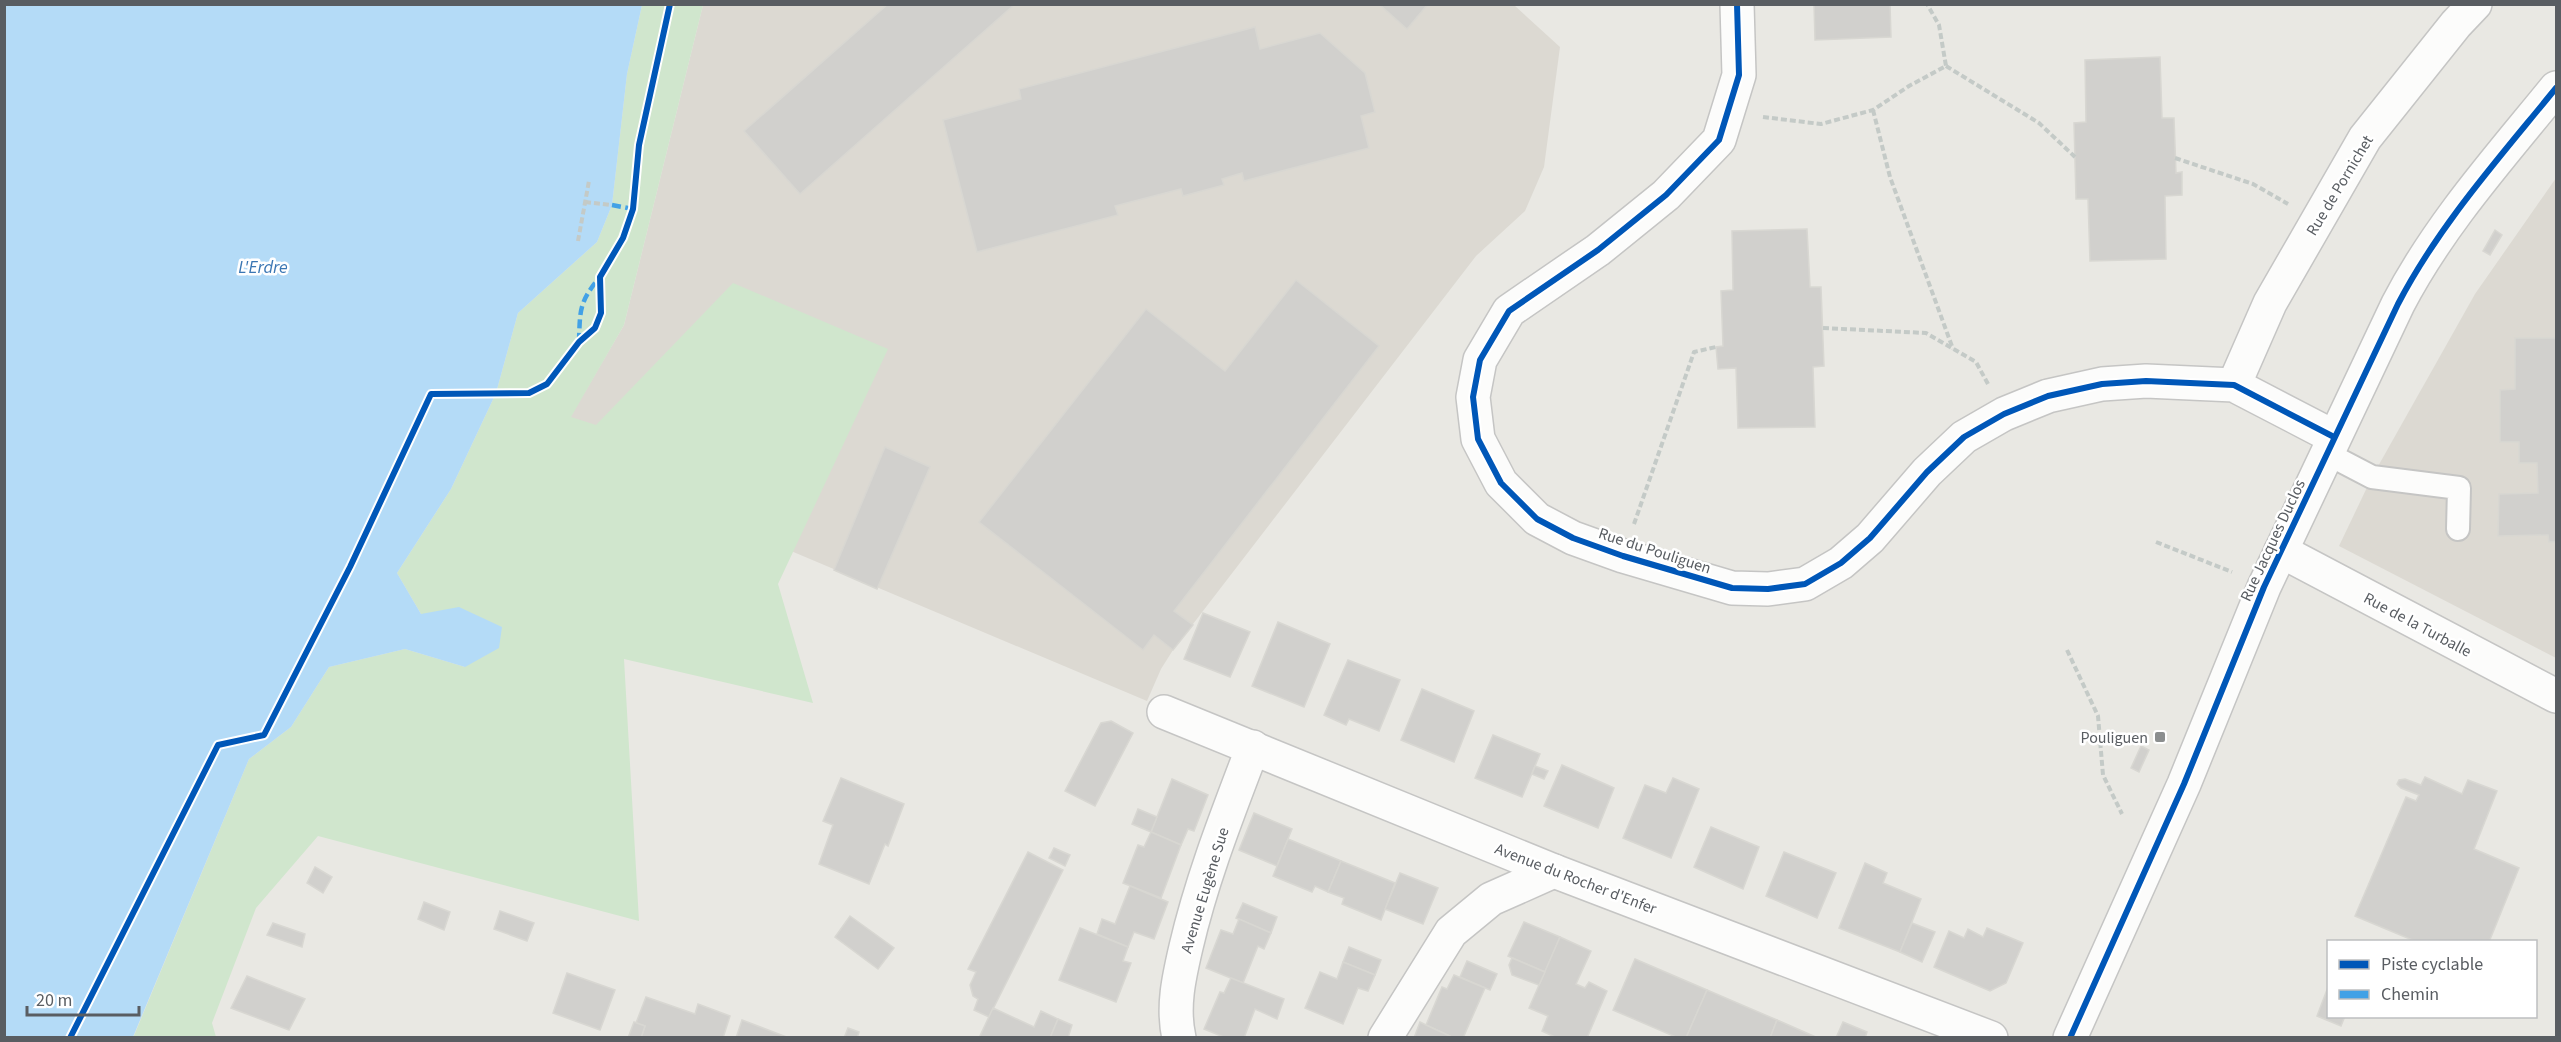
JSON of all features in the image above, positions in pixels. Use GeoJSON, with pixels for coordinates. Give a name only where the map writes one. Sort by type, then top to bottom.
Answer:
{"type":"FeatureCollection","features":[{"type":"Feature","properties":{"kind":"street","name":"Rue du Pouliguen"},"geometry":{"type":"LineString","coordinates":[[1737,4],[1739,75],[1719,140],[1666,195],[1598,250],[1509,311],[1480,360],[1473,398],[1478,439],[1501,483],[1537,519],[1573,538],[1623,555],[1732,588],[1768,589],[1805,584],[1841,564],[1870,538],[1927,472],[1964,437],[2004,414],[2048,396],[2102,384],[2146,381],[2234,385],[2330,445]]}},
{"type":"Feature","properties":{"kind":"street","name":"Rue de Pornichet"},"geometry":{"type":"LineString","coordinates":[[2234,385],[2270,303],[2365,138],[2456,24],[2475,4]]}},
{"type":"Feature","properties":{"kind":"street","name":"Rue Jacques Duclos"},"geometry":{"type":"LineString","coordinates":[[2070,1038],[2184,784],[2264,587],[2410,280],[2445,228],[2556,88]]}},
{"type":"Feature","properties":{"kind":"street","name":"Rue de la Turballe"},"geometry":{"type":"LineString","coordinates":[[2281,551],[2556,696]]}},
{"type":"Feature","properties":{"kind":"street","name":"Avenue du Rocher d'Enfer"},"geometry":{"type":"LineString","coordinates":[[1164,712],[1554,871],[1991,1038]]}},
{"type":"Feature","properties":{"kind":"street","name":"Avenue Eugène Sue"},"geometry":{"type":"LineString","coordinates":[[1179,1038],[1175,1021],[1178,981],[1194,912],[1211,855],[1254,747]]}},
{"type":"Feature","properties":{"kind":"street"},"geometry":{"type":"LineString","coordinates":[[1385,1038],[1451,932],[1491,899],[1554,871]]}},
{"type":"Feature","properties":{"kind":"lane"},"geometry":{"type":"LineString","coordinates":[[2330,445],[2372,477],[2458,488],[2458,529]]}},
{"type":"Feature","properties":{"kind":"path"},"geometry":{"type":"LineString","coordinates":[[1927,4],[1939,25],[1946,66],[2039,123],[2075,157]]}},
{"type":"Feature","properties":{"kind":"path"},"geometry":{"type":"LineString","coordinates":[[1727,112],[1821,124],[1873,110],[1909,86],[1946,66]]}},
{"type":"Feature","properties":{"kind":"path"},"geometry":{"type":"LineString","coordinates":[[1873,110],[1890,177],[1953,349]]}},
{"type":"Feature","properties":{"kind":"path"},"geometry":{"type":"LineString","coordinates":[[2175,158],[2253,184],[2317,221]]}},
{"type":"Feature","properties":{"kind":"path"},"geometry":{"type":"LineString","coordinates":[[578,241],[589,181]]}},
{"type":"Feature","properties":{"kind":"path"},"geometry":{"type":"LineString","coordinates":[[585,202],[612,206]]}},
{"type":"Feature","properties":{"kind":"path"},"geometry":{"type":"LineString","coordinates":[[1823,328],[1926,333],[1976,362],[2004,414]]}},
{"type":"Feature","properties":{"kind":"path"},"geometry":{"type":"LineString","coordinates":[[1623,555],[1694,352],[1716,347]]}},
{"type":"Feature","properties":{"kind":"path"},"geometry":{"type":"LineString","coordinates":[[2157,542],[2233,573]]}},
{"type":"Feature","properties":{"kind":"path"},"geometry":{"type":"LineString","coordinates":[[2067,650],[2098,716],[2103,775],[2121,814]]}},
{"type":"Feature","properties":{"kind":"shaded area"},"geometry":{"type":"Polygon","coordinates":[[[703,5],[1514,5],[1560,47],[1544,167],[1525,211],[1476,256],[1173,650],[1161,669],[1147,701],[551,450],[624,325],[703,5]]]}},
{"type":"Feature","properties":{"kind":"shaded area"},"geometry":{"type":"Polygon","coordinates":[[[2556,178],[2556,658],[2339,546],[2372,477],[2475,294],[2556,178]]]}},
{"type":"Feature","properties":{"kind":"green space"},"geometry":{"type":"Polygon","coordinates":[[[642,5],[703,5],[624,325],[571,417],[596,425],[733,283],[888,349],[778,584],[813,703],[624,659],[639,921],[318,836],[256,908],[212,1023],[216,1037],[133,1038],[249,759],[291,727],[329,667],[405,649],[465,667],[421,614],[397,573],[451,489],[496,393],[518,313],[597,242],[612,205],[627,74],[642,5]]]}},
{"type":"Feature","properties":{"kind":"water","name":"L'Erdre"},"geometry":{"type":"Polygon","coordinates":[[[5,4],[642,5],[627,74],[612,205],[597,242],[518,313],[496,393],[451,489],[397,573],[421,614],[459,607],[502,627],[499,648],[465,667],[405,649],[329,667],[291,727],[249,759],[133,1037],[5,1037],[5,4]]]}},
{"type":"Feature","properties":{"kind":"building"},"geometry":{"type":"Polygon","coordinates":[[[888,4],[1015,4],[800,194],[744,131],[888,4]]]}},
{"type":"Feature","properties":{"kind":"building"},"geometry":{"type":"Polygon","coordinates":[[[1379,4],[1428,4],[1407,29],[1379,4]]]}},
{"type":"Feature","properties":{"kind":"building"},"geometry":{"type":"Polygon","coordinates":[[[1814,4],[1890,4],[1891,37],[1815,40],[1814,4]]]}},
{"type":"Feature","properties":{"kind":"building"},"geometry":{"type":"Polygon","coordinates":[[[1255,27],[1260,49],[1320,33],[1365,73],[1375,112],[1361,116],[1369,148],[1244,181],[1242,173],[1222,179],[1224,185],[1183,196],[1181,189],[1115,206],[1118,215],[977,252],[943,120],[1021,99],[1019,89],[1255,27]]]}},
{"type":"Feature","properties":{"kind":"building"},"geometry":{"type":"Polygon","coordinates":[[[2160,57],[2162,118],[2174,118],[2176,173],[2182,172],[2182,195],[2165,196],[2166,259],[2090,261],[2088,199],[2076,199],[2074,123],[2086,122],[2085,60],[2160,57]]]}},
{"type":"Feature","properties":{"kind":"building"},"geometry":{"type":"Polygon","coordinates":[[[1807,229],[1810,287],[1821,287],[1824,366],[1813,367],[1815,427],[1738,428],[1736,368],[1718,369],[1716,347],[1723,346],[1721,291],[1733,290],[1732,231],[1807,229]]]}},
{"type":"Feature","properties":{"kind":"building"},"geometry":{"type":"Polygon","coordinates":[[[2495,230],[2502,235],[2490,255],[2483,251],[2495,230]]]}},
{"type":"Feature","properties":{"kind":"building"},"geometry":{"type":"Polygon","coordinates":[[[1296,280],[1379,346],[1174,611],[1193,625],[1173,650],[1154,635],[1143,650],[979,522],[1146,309],[1225,371],[1296,280]]]}},
{"type":"Feature","properties":{"kind":"building"},"geometry":{"type":"Polygon","coordinates":[[[2515,338],[2556,338],[2556,542],[2549,542],[2548,535],[2498,536],[2499,494],[2538,493],[2537,463],[2519,463],[2519,442],[2500,442],[2500,390],[2515,389],[2515,338]]]}},
{"type":"Feature","properties":{"kind":"building"},"geometry":{"type":"Polygon","coordinates":[[[885,447],[930,467],[877,589],[834,570],[885,447]]]}},
{"type":"Feature","properties":{"kind":"building"},"geometry":{"type":"Polygon","coordinates":[[[1203,613],[1250,632],[1230,677],[1184,659],[1203,613]]]}},
{"type":"Feature","properties":{"kind":"building"},"geometry":{"type":"Polygon","coordinates":[[[1278,622],[1330,644],[1304,707],[1252,686],[1278,622]]]}},
{"type":"Feature","properties":{"kind":"building"},"geometry":{"type":"Polygon","coordinates":[[[1348,660],[1400,680],[1379,731],[1349,719],[1346,725],[1324,715],[1348,660]]]}},
{"type":"Feature","properties":{"kind":"building"},"geometry":{"type":"Polygon","coordinates":[[[1422,689],[1474,711],[1454,762],[1401,740],[1422,689]]]}},
{"type":"Feature","properties":{"kind":"building"},"geometry":{"type":"Polygon","coordinates":[[[1111,721],[1133,733],[1095,806],[1065,791],[1101,723],[1111,721]]]}},
{"type":"Feature","properties":{"kind":"building"},"geometry":{"type":"Polygon","coordinates":[[[1493,735],[1540,754],[1522,797],[1475,778],[1493,735]]]}},
{"type":"Feature","properties":{"kind":"building"},"geometry":{"type":"Polygon","coordinates":[[[2141,746],[2149,750],[2139,772],[2131,768],[2141,746]]]}},
{"type":"Feature","properties":{"kind":"building"},"geometry":{"type":"Polygon","coordinates":[[[1562,765],[1614,788],[1598,828],[1544,806],[1562,765]]]}},
{"type":"Feature","properties":{"kind":"building"},"geometry":{"type":"Polygon","coordinates":[[[1535,766],[1548,771],[1544,779],[1532,774],[1535,766]]]}},
{"type":"Feature","properties":{"kind":"building"},"geometry":{"type":"Polygon","coordinates":[[[2425,777],[2462,794],[2468,780],[2497,791],[2474,849],[2519,868],[2490,940],[2412,940],[2355,916],[2406,797],[2416,801],[2419,795],[2401,788],[2397,784],[2399,780],[2405,779],[2421,785],[2425,777]]]}},
{"type":"Feature","properties":{"kind":"building"},"geometry":{"type":"Polygon","coordinates":[[[841,778],[904,804],[888,846],[885,844],[869,884],[819,864],[833,825],[823,821],[841,778]]]}},
{"type":"Feature","properties":{"kind":"building"},"geometry":{"type":"Polygon","coordinates":[[[1673,778],[1699,789],[1671,858],[1623,838],[1645,785],[1666,793],[1673,778]]]}},
{"type":"Feature","properties":{"kind":"building"},"geometry":{"type":"Polygon","coordinates":[[[1172,779],[1208,795],[1194,831],[1188,829],[1181,845],[1151,832],[1172,779]]]}},
{"type":"Feature","properties":{"kind":"building"},"geometry":{"type":"Polygon","coordinates":[[[1138,809],[1157,817],[1151,832],[1132,824],[1138,809]]]}},
{"type":"Feature","properties":{"kind":"building"},"geometry":{"type":"Polygon","coordinates":[[[1254,813],[1292,829],[1277,866],[1239,850],[1254,813]]]}},
{"type":"Feature","properties":{"kind":"building"},"geometry":{"type":"Polygon","coordinates":[[[1711,827],[1759,847],[1743,889],[1694,867],[1711,827]]]}},
{"type":"Feature","properties":{"kind":"building"},"geometry":{"type":"Polygon","coordinates":[[[1151,832],[1181,845],[1161,898],[1123,883],[1138,845],[1144,847],[1151,832]]]}},
{"type":"Feature","properties":{"kind":"building"},"geometry":{"type":"Polygon","coordinates":[[[1288,839],[1341,861],[1328,892],[1315,886],[1312,892],[1273,876],[1288,839]]]}},
{"type":"Feature","properties":{"kind":"building"},"geometry":{"type":"Polygon","coordinates":[[[1054,848],[1070,855],[1065,866],[1049,858],[1054,848]]]}},
{"type":"Feature","properties":{"kind":"building"},"geometry":{"type":"Polygon","coordinates":[[[1028,852],[1063,870],[989,1017],[974,1010],[978,999],[973,996],[970,985],[976,972],[968,969],[1028,852]]]}},
{"type":"Feature","properties":{"kind":"building"},"geometry":{"type":"Polygon","coordinates":[[[1784,852],[1836,873],[1817,918],[1766,896],[1784,852]]]}},
{"type":"Feature","properties":{"kind":"building"},"geometry":{"type":"Polygon","coordinates":[[[1341,861],[1395,883],[1381,920],[1342,904],[1344,898],[1328,892],[1341,861]]]}},
{"type":"Feature","properties":{"kind":"building"},"geometry":{"type":"Polygon","coordinates":[[[1865,863],[1887,873],[1883,883],[1921,899],[1900,952],[1839,928],[1865,863]]]}},
{"type":"Feature","properties":{"kind":"building"},"geometry":{"type":"Polygon","coordinates":[[[315,867],[332,877],[323,893],[307,883],[315,867]]]}},
{"type":"Feature","properties":{"kind":"building"},"geometry":{"type":"Polygon","coordinates":[[[1400,873],[1438,888],[1423,924],[1385,909],[1400,873]]]}},
{"type":"Feature","properties":{"kind":"building"},"geometry":{"type":"Polygon","coordinates":[[[1130,886],[1168,902],[1154,939],[1134,932],[1128,947],[1097,934],[1102,919],[1115,924],[1130,886]]]}},
{"type":"Feature","properties":{"kind":"building"},"geometry":{"type":"Polygon","coordinates":[[[424,902],[450,912],[444,930],[418,919],[424,902]]]}},
{"type":"Feature","properties":{"kind":"building"},"geometry":{"type":"Polygon","coordinates":[[[1243,903],[1277,917],[1271,933],[1236,918],[1243,903]]]}},
{"type":"Feature","properties":{"kind":"building"},"geometry":{"type":"Polygon","coordinates":[[[500,911],[534,923],[527,941],[494,929],[500,911]]]}},
{"type":"Feature","properties":{"kind":"building"},"geometry":{"type":"Polygon","coordinates":[[[850,916],[894,948],[878,969],[835,937],[850,916]]]}},
{"type":"Feature","properties":{"kind":"building"},"geometry":{"type":"Polygon","coordinates":[[[1239,919],[1271,933],[1264,949],[1258,946],[1243,983],[1206,968],[1221,930],[1233,934],[1239,919]]]}},
{"type":"Feature","properties":{"kind":"building"},"geometry":{"type":"Polygon","coordinates":[[[1524,922],[1560,937],[1545,972],[1508,956],[1524,922]]]}},
{"type":"Feature","properties":{"kind":"building"},"geometry":{"type":"Polygon","coordinates":[[[273,923],[305,934],[302,947],[267,935],[273,923]]]}},
{"type":"Feature","properties":{"kind":"building"},"geometry":{"type":"Polygon","coordinates":[[[1912,923],[1935,932],[1922,962],[1900,952],[1912,923]]]}},
{"type":"Feature","properties":{"kind":"building"},"geometry":{"type":"Polygon","coordinates":[[[1080,928],[1128,947],[1123,961],[1131,963],[1116,1002],[1059,980],[1080,928]]]}},
{"type":"Feature","properties":{"kind":"building"},"geometry":{"type":"Polygon","coordinates":[[[1987,928],[2023,943],[2006,983],[1990,991],[1934,967],[1949,931],[1964,938],[1968,929],[1983,937],[1987,928]]]}},
{"type":"Feature","properties":{"kind":"building"},"geometry":{"type":"Polygon","coordinates":[[[1560,937],[1591,951],[1576,984],[1585,988],[1589,982],[1607,991],[1587,1038],[1557,1038],[1542,1031],[1548,1016],[1529,1008],[1560,937]]]}},
{"type":"Feature","properties":{"kind":"building"},"geometry":{"type":"Polygon","coordinates":[[[1349,947],[1381,960],[1375,975],[1343,962],[1349,947]]]}},
{"type":"Feature","properties":{"kind":"building"},"geometry":{"type":"Polygon","coordinates":[[[1512,958],[1545,972],[1539,985],[1512,975],[1509,965],[1512,958]]]}},
{"type":"Feature","properties":{"kind":"building"},"geometry":{"type":"Polygon","coordinates":[[[1635,959],[1707,990],[1686,1038],[1678,1038],[1613,1010],[1635,959]]]}},
{"type":"Feature","properties":{"kind":"building"},"geometry":{"type":"Polygon","coordinates":[[[1467,961],[1497,974],[1490,990],[1460,977],[1467,961]]]}},
{"type":"Feature","properties":{"kind":"building"},"geometry":{"type":"Polygon","coordinates":[[[1343,962],[1375,975],[1368,991],[1358,988],[1343,1024],[1305,1008],[1320,972],[1337,979],[1343,962]]]}},
{"type":"Feature","properties":{"kind":"building"},"geometry":{"type":"Polygon","coordinates":[[[567,973],[615,990],[600,1030],[553,1013],[567,973]]]}},
{"type":"Feature","properties":{"kind":"building"},"geometry":{"type":"Polygon","coordinates":[[[1454,975],[1485,988],[1463,1038],[1454,1038],[1426,1025],[1442,987],[1447,989],[1454,975]]]}},
{"type":"Feature","properties":{"kind":"building"},"geometry":{"type":"Polygon","coordinates":[[[247,976],[305,999],[289,1030],[231,1008],[247,976]]]}},
{"type":"Feature","properties":{"kind":"building"},"geometry":{"type":"Polygon","coordinates":[[[1231,978],[1284,999],[1277,1019],[1255,1009],[1244,1038],[1226,1038],[1204,1029],[1220,992],[1224,993],[1231,978]]]}},
{"type":"Feature","properties":{"kind":"building"},"geometry":{"type":"Polygon","coordinates":[[[1707,990],[1777,1020],[1770,1038],[1686,1038],[1707,990]]]}},
{"type":"Feature","properties":{"kind":"building"},"geometry":{"type":"Polygon","coordinates":[[[2327,990],[2327,1018],[2344,1018],[2341,1026],[2317,1016],[2327,990]]]}},
{"type":"Feature","properties":{"kind":"building"},"geometry":{"type":"Polygon","coordinates":[[[646,997],[695,1014],[698,1004],[730,1016],[723,1038],[641,1038],[645,1026],[636,1023],[646,997]]]}},
{"type":"Feature","properties":{"kind":"building"},"geometry":{"type":"Polygon","coordinates":[[[993,1008],[1034,1027],[1041,1011],[1058,1019],[1050,1038],[979,1038],[993,1008]]]}},
{"type":"Feature","properties":{"kind":"building"},"geometry":{"type":"Polygon","coordinates":[[[1058,1019],[1072,1025],[1068,1038],[1050,1038],[1058,1019]]]}},
{"type":"Feature","properties":{"kind":"building"},"geometry":{"type":"Polygon","coordinates":[[[742,1020],[789,1038],[736,1038],[742,1020]]]}},
{"type":"Feature","properties":{"kind":"building"},"geometry":{"type":"Polygon","coordinates":[[[1777,1020],[1818,1038],[1770,1038],[1777,1020]]]}},
{"type":"Feature","properties":{"kind":"building"},"geometry":{"type":"Polygon","coordinates":[[[634,1022],[645,1026],[641,1038],[628,1038],[634,1022]]]}},
{"type":"Feature","properties":{"kind":"building"},"geometry":{"type":"Polygon","coordinates":[[[1420,1022],[1426,1025],[1454,1038],[1414,1038],[1420,1022]]]}},
{"type":"Feature","properties":{"kind":"building"},"geometry":{"type":"Polygon","coordinates":[[[1843,1022],[1867,1032],[1865,1038],[1836,1038],[1843,1022]]]}},
{"type":"Feature","properties":{"kind":"building"},"geometry":{"type":"Polygon","coordinates":[[[848,1028],[859,1032],[857,1038],[844,1038],[848,1028]]]}},
{"type":"Feature","properties":{"kind":"marked path"},"geometry":{"type":"LineString","coordinates":[[612,205],[633,209]]}},
{"type":"Feature","properties":{"kind":"marked path"},"geometry":{"type":"LineString","coordinates":[[579,342],[584,300],[600,277]]}},
{"type":"Feature","properties":{"kind":"cycle path"},"geometry":{"type":"LineString","coordinates":[[70,1038],[218,745],[264,735],[350,567],[431,394],[529,393],[547,384],[579,342],[595,328],[601,313],[600,277],[623,238],[633,209],[639,145],[670,4]]}},
{"type":"Feature","properties":{"kind":"cycle path"},"geometry":{"type":"LineString","coordinates":[[1737,4],[1739,75],[1719,140],[1666,195],[1598,250],[1509,311],[1480,360],[1473,397],[1478,439],[1501,483],[1537,519],[1573,538],[1623,556],[1732,588],[1768,589],[1805,584],[1841,563],[1870,538],[1927,472],[1964,437],[2004,414],[2048,396],[2102,384],[2146,381],[2234,385],[2334,437]]}},
{"type":"Feature","properties":{"kind":"cycle path"},"geometry":{"type":"LineString","coordinates":[[2070,1038],[2184,784],[2264,587],[2398,304],[2451,219],[2556,88]]}},
{"type":"Feature","properties":{"kind":"place","name":"Pouliguen"},"geometry":{"type":"Point","coordinates":[2160,737]}}]}
